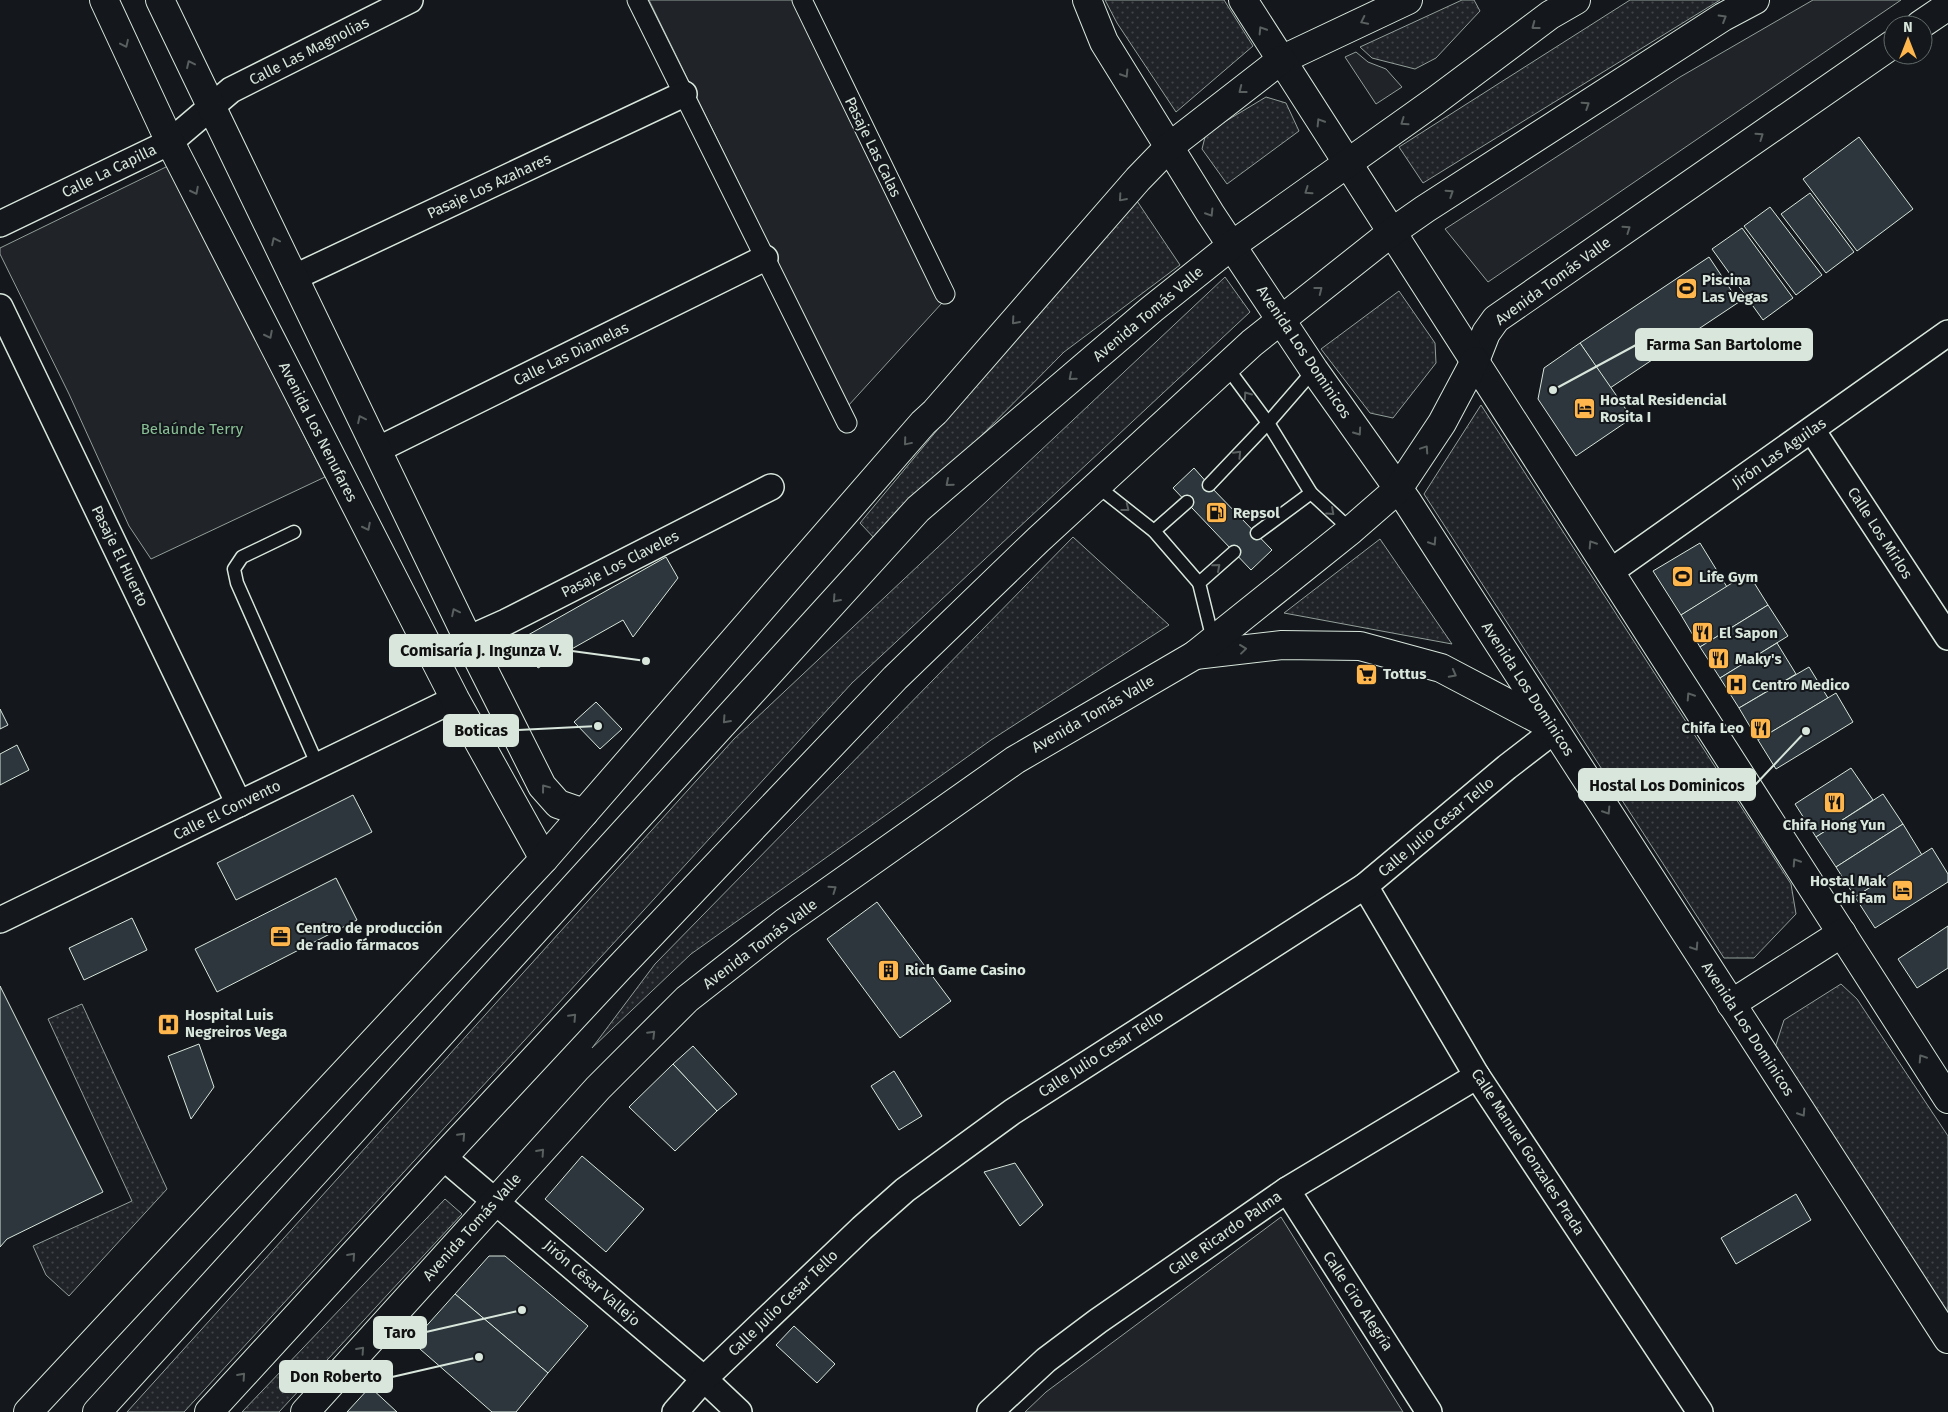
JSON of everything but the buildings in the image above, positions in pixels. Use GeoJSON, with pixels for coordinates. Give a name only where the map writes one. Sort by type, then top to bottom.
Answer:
{"type":"FeatureCollection","features":[{"type":"Feature","properties":{"kind":"main road","name":"Avenida Los Nenufares"},"geometry":{"type":"LineString","coordinates":[[104,0],[170,142],[455,699],[544,859]]}},
{"type":"Feature","properties":{"kind":"main road"},"geometry":{"type":"LineString","coordinates":[[160,0],[468,639],[542,786],[558,804],[584,814]]}},
{"type":"Feature","properties":{"kind":"main road","name":"Avenida Los Dominicos"},"geometry":{"type":"LineString","coordinates":[[1076,0],[1231,246],[1314,370],[1398,489],[1948,1339]]}},
{"type":"Feature","properties":{"kind":"main road","name":"Avenida Los Dominicos"},"geometry":{"type":"LineString","coordinates":[[1087,0],[1104,42]]}},
{"type":"Feature","properties":{"kind":"main road"},"geometry":{"type":"LineString","coordinates":[[1243,0],[1948,1099]]}},
{"type":"Feature","properties":{"kind":"main road"},"geometry":{"type":"LineString","coordinates":[[28,1412],[544,859],[841,516],[923,423],[935,412],[1138,179],[1169,147],[1281,60],[1408,0]]}},
{"type":"Feature","properties":{"kind":"main road","name":"Avenida Tomás Valle"},"geometry":{"type":"LineString","coordinates":[[98,1412],[918,509],[1152,309],[1231,246],[1435,101],[1550,15],[1576,0]]}},
{"type":"Feature","properties":{"kind":"main road"},"geometry":{"type":"LineString","coordinates":[[210,1412],[619,968],[895,678],[1038,540],[1226,366],[1392,232],[1723,17],[1755,0]]}},
{"type":"Feature","properties":{"kind":"main road"},"geometry":{"type":"LineString","coordinates":[[1933,16],[1948,6]]}},
{"type":"Feature","properties":{"kind":"main road","name":"Avenida Tomás Valle"},"geometry":{"type":"LineString","coordinates":[[305,1412],[598,1088],[687,999],[769,935],[1015,760],[1204,648],[1398,489],[1442,423],[1475,361],[1486,333],[1496,319],[1883,51]]}},
{"type":"Feature","properties":{"kind":"main road"},"geometry":{"type":"LineString","coordinates":[[1204,648],[1282,645],[1360,646],[1441,668],[1554,728]]}},
{"type":"Feature","properties":{"kind":"main road"},"geometry":{"type":"LineString","coordinates":[[1731,1004],[1842,934]]}},
{"type":"Feature","properties":{"kind":"street"},"geometry":{"type":"LineString","coordinates":[[637,0],[847,423]]}},
{"type":"Feature","properties":{"kind":"street","name":"Pasaje Las Calas"},"geometry":{"type":"LineString","coordinates":[[802,0],[945,294]]}},
{"type":"Feature","properties":{"kind":"street","name":"Calle Las Magnolias"},"geometry":{"type":"LineString","coordinates":[[211,108],[231,90],[407,1]]}},
{"type":"Feature","properties":{"kind":"street","name":"Pasaje Los Azahares"},"geometry":{"type":"LineString","coordinates":[[293,278],[684,94]]}},
{"type":"Feature","properties":{"kind":"street","name":"Calle La Capilla"},"geometry":{"type":"LineString","coordinates":[[0,224],[170,142],[211,108]]}},
{"type":"Feature","properties":{"kind":"street","name":"Calle Las Diamelas"},"geometry":{"type":"LineString","coordinates":[[377,450],[765,258]]}},
{"type":"Feature","properties":{"kind":"street","name":"Pasaje El Huerto"},"geometry":{"type":"LineString","coordinates":[[0,307],[239,804]]}},
{"type":"Feature","properties":{"kind":"street","name":"Jirón Las Aguilas"},"geometry":{"type":"LineString","coordinates":[[1610,572],[1948,333]]}},
{"type":"Feature","properties":{"kind":"street","name":"Calle Los Mirlos"},"geometry":{"type":"LineString","coordinates":[[1812,430],[1948,637]]}},
{"type":"Feature","properties":{"kind":"street","name":"Pasaje Los Claveles"},"geometry":{"type":"LineString","coordinates":[[468,639],[506,622],[771,487]]}},
{"type":"Feature","properties":{"kind":"street","name":"Calle El Convento"},"geometry":{"type":"LineString","coordinates":[[0,920],[455,699]]}},
{"type":"Feature","properties":{"kind":"street","name":"Calle Julio Cesar Tello"},"geometry":{"type":"LineString","coordinates":[[675,1412],[704,1378],[862,1228],[905,1190],[1012,1112],[1365,886],[1554,728]]}},
{"type":"Feature","properties":{"kind":"street","name":"Calle Manuel Gonzales Prada"},"geometry":{"type":"LineString","coordinates":[[1365,886],[1477,1076],[1700,1412]]}},
{"type":"Feature","properties":{"kind":"street","name":"Calle Ricardo Palma"},"geometry":{"type":"LineString","coordinates":[[990,1412],[1046,1360],[1098,1321],[1286,1190],[1477,1076]]}},
{"type":"Feature","properties":{"kind":"street","name":"Jirón César Vallejo"},"geometry":{"type":"LineString","coordinates":[[443,1157],[704,1378],[739,1412]]}},
{"type":"Feature","properties":{"kind":"street","name":"Calle Ciro Alegría"},"geometry":{"type":"LineString","coordinates":[[1286,1190],[1430,1412]]}},
{"type":"Feature","properties":{"kind":"lane"},"geometry":{"type":"LineString","coordinates":[[1226,366],[1268,423],[1311,493],[1350,530]]}},
{"type":"Feature","properties":{"kind":"lane"},"geometry":{"type":"LineString","coordinates":[[1209,485],[1268,423],[1314,370]]}},
{"type":"Feature","properties":{"kind":"lane"},"geometry":{"type":"LineString","coordinates":[[1097,486],[1154,531],[1199,583],[1204,648]]}},
{"type":"Feature","properties":{"kind":"lane"},"geometry":{"type":"LineString","coordinates":[[1257,534],[1311,493]]}},
{"type":"Feature","properties":{"kind":"lane"},"geometry":{"type":"LineString","coordinates":[[1154,531],[1187,502]]}},
{"type":"Feature","properties":{"kind":"lane"},"geometry":{"type":"LineString","coordinates":[[294,532],[242,557],[234,569],[237,583],[318,766]]}},
{"type":"Feature","properties":{"kind":"lane"},"geometry":{"type":"LineString","coordinates":[[1199,583],[1234,552]]}},
{"type":"Feature","properties":{"kind":"green space"},"geometry":{"type":"Polygon","coordinates":[[[649,0],[794,0],[942,303],[848,406],[649,0]]]}},
{"type":"Feature","properties":{"kind":"green space"},"geometry":{"type":"Polygon","coordinates":[[[1105,0],[1224,0],[1253,46],[1176,112],[1117,23],[1105,0]]]}},
{"type":"Feature","properties":{"kind":"green space"},"geometry":{"type":"Polygon","coordinates":[[[1462,0],[1474,0],[1480,11],[1436,58],[1415,69],[1372,58],[1360,47],[1462,0]]]}},
{"type":"Feature","properties":{"kind":"green space"},"geometry":{"type":"Polygon","coordinates":[[[1630,0],[1720,0],[1423,183],[1399,147],[1630,0]]]}},
{"type":"Feature","properties":{"kind":"green space"},"geometry":{"type":"Polygon","coordinates":[[[1813,0],[1901,0],[1488,282],[1445,229],[1680,77],[1813,0]]]}},
{"type":"Feature","properties":{"kind":"green space"},"geometry":{"type":"Polygon","coordinates":[[[1356,52],[1368,62],[1386,69],[1402,87],[1376,104],[1345,57],[1356,52]]]}},
{"type":"Feature","properties":{"kind":"green space"},"geometry":{"type":"Polygon","coordinates":[[[1266,97],[1286,103],[1299,131],[1227,184],[1202,149],[1206,133],[1266,97]]]}},
{"type":"Feature","properties":{"kind":"green space","name":"Belaúnde Terry"},"geometry":{"type":"Polygon","coordinates":[[[168,166],[325,477],[151,559],[129,526],[69,394],[0,254],[0,248],[168,166]]]}},
{"type":"Feature","properties":{"kind":"green space"},"geometry":{"type":"Polygon","coordinates":[[[1137,201],[1180,265],[1064,352],[877,541],[860,523],[1002,352],[1137,201]]]}},
{"type":"Feature","properties":{"kind":"green space"},"geometry":{"type":"Polygon","coordinates":[[[1225,277],[1250,312],[852,683],[184,1412],[127,1412],[734,739],[1225,277]]]}},
{"type":"Feature","properties":{"kind":"green space"},"geometry":{"type":"Polygon","coordinates":[[[1399,291],[1435,343],[1436,363],[1393,418],[1370,413],[1321,349],[1399,291]]]}},
{"type":"Feature","properties":{"kind":"green space"},"geometry":{"type":"Polygon","coordinates":[[[1481,405],[1791,884],[1796,914],[1754,958],[1724,958],[1424,494],[1481,405]]]}},
{"type":"Feature","properties":{"kind":"green space"},"geometry":{"type":"Polygon","coordinates":[[[1073,537],[1169,625],[991,740],[691,954],[592,1048],[655,964],[1073,537]]]}},
{"type":"Feature","properties":{"kind":"green space"},"geometry":{"type":"Polygon","coordinates":[[[1380,539],[1452,644],[1284,613],[1380,539]]]}},
{"type":"Feature","properties":{"kind":"green space"},"geometry":{"type":"Polygon","coordinates":[[[1841,984],[1857,999],[1948,1136],[1948,1322],[1773,1054],[1784,1020],[1841,984]]]}},
{"type":"Feature","properties":{"kind":"green space"},"geometry":{"type":"Polygon","coordinates":[[[82,1004],[167,1189],[69,1296],[46,1275],[33,1246],[132,1201],[48,1019],[82,1004]]]}},
{"type":"Feature","properties":{"kind":"green space"},"geometry":{"type":"Polygon","coordinates":[[[445,1199],[462,1214],[279,1412],[242,1412],[445,1199]]]}},
{"type":"Feature","properties":{"kind":"green space"},"geometry":{"type":"Polygon","coordinates":[[[1281,1217],[1403,1412],[1025,1412],[1046,1392],[1281,1217]]]}},
{"type":"Feature","properties":{"kind":"place","name":"Piscina Las Vegas"},"geometry":{"type":"Point","coordinates":[1686,289]}},
{"type":"Feature","properties":{"kind":"place","name":"Farma San Bartolome"},"geometry":{"type":"Point","coordinates":[1553,390]}},
{"type":"Feature","properties":{"kind":"place","name":"Hostal Residencial Rosita I"},"geometry":{"type":"Point","coordinates":[1584,409]}},
{"type":"Feature","properties":{"kind":"place","name":"Repsol"},"geometry":{"type":"Point","coordinates":[1217,513]}},
{"type":"Feature","properties":{"kind":"place","name":"Life Gym"},"geometry":{"type":"Point","coordinates":[1683,577]}},
{"type":"Feature","properties":{"kind":"place","name":"El Sapon"},"geometry":{"type":"Point","coordinates":[1703,633]}},
{"type":"Feature","properties":{"kind":"place","name":"Maky's"},"geometry":{"type":"Point","coordinates":[1719,659]}},
{"type":"Feature","properties":{"kind":"place","name":"Comisaría J. Ingunza V."},"geometry":{"type":"Point","coordinates":[646,661]}},
{"type":"Feature","properties":{"kind":"place","name":"Tottus"},"geometry":{"type":"Point","coordinates":[1367,674]}},
{"type":"Feature","properties":{"kind":"place","name":"Centro Medico"},"geometry":{"type":"Point","coordinates":[1736,685]}},
{"type":"Feature","properties":{"kind":"place","name":"Boticas"},"geometry":{"type":"Point","coordinates":[598,726]}},
{"type":"Feature","properties":{"kind":"place","name":"Chifa Leo"},"geometry":{"type":"Point","coordinates":[1760,728]}},
{"type":"Feature","properties":{"kind":"place","name":"Hostal Los Dominicos"},"geometry":{"type":"Point","coordinates":[1806,731]}},
{"type":"Feature","properties":{"kind":"place","name":"Chifa Hong Yun"},"geometry":{"type":"Point","coordinates":[1834,802]}},
{"type":"Feature","properties":{"kind":"place","name":"Hostal Mak Chi Fam"},"geometry":{"type":"Point","coordinates":[1902,890]}},
{"type":"Feature","properties":{"kind":"place","name":"Centro de producción de radio fármacos"},"geometry":{"type":"Point","coordinates":[280,937]}},
{"type":"Feature","properties":{"kind":"place","name":"Rich Game Casino"},"geometry":{"type":"Point","coordinates":[889,970]}},
{"type":"Feature","properties":{"kind":"place","name":"Hospital Luis Negreiros Vega"},"geometry":{"type":"Point","coordinates":[169,1024]}},
{"type":"Feature","properties":{"kind":"place","name":"Taro"},"geometry":{"type":"Point","coordinates":[522,1310]}},
{"type":"Feature","properties":{"kind":"place","name":"Don Roberto"},"geometry":{"type":"Point","coordinates":[479,1357]}}]}
